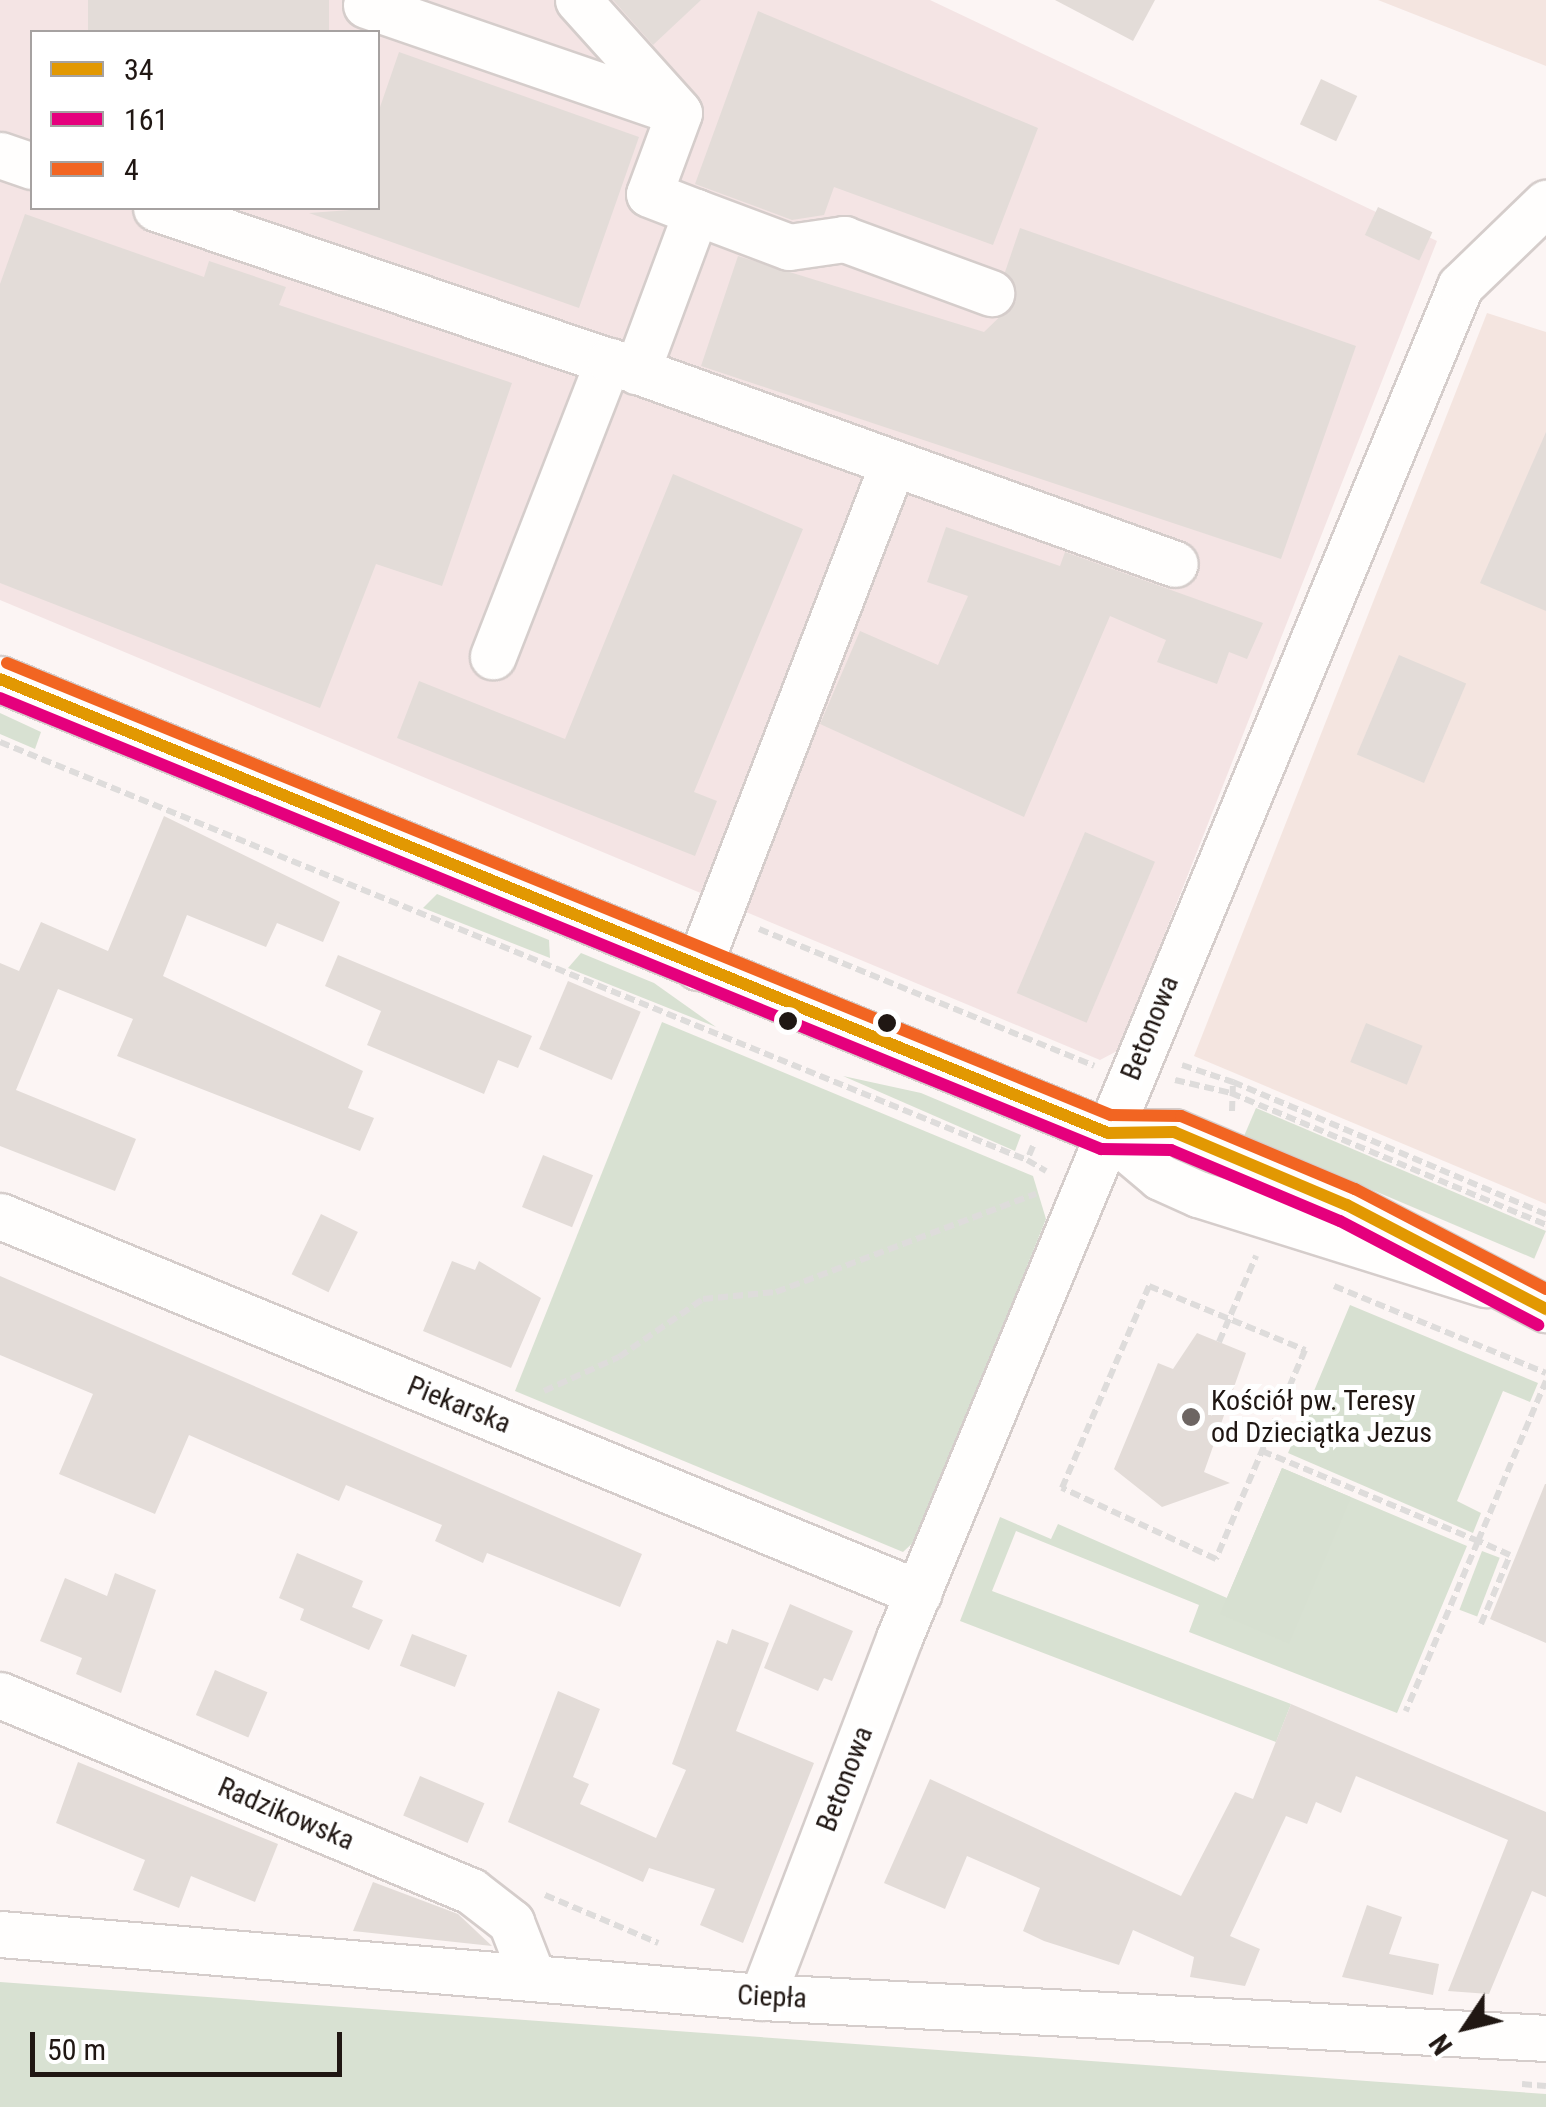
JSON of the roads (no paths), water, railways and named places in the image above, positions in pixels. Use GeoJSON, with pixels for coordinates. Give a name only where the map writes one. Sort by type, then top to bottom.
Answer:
{"type":"FeatureCollection","features":[{"type":"Feature","properties":{"kind":"street"},"geometry":{"type":"LineString","coordinates":[[578,0],[679,113]]}},
{"type":"Feature","properties":{"kind":"street"},"geometry":{"type":"LineString","coordinates":[[366,5],[679,113]]}},
{"type":"Feature","properties":{"kind":"street"},"geometry":{"type":"LineString","coordinates":[[679,113],[650,194],[789,246],[844,239],[991,293]]}},
{"type":"Feature","properties":{"kind":"street"},"geometry":{"type":"LineString","coordinates":[[0,155],[30,165]]}},
{"type":"Feature","properties":{"kind":"street","name":"Betonowa"},"geometry":{"type":"LineString","coordinates":[[762,1997],[919,1593],[1460,286],[1546,202]]}},
{"type":"Feature","properties":{"kind":"street"},"geometry":{"type":"LineString","coordinates":[[162,210],[622,366],[1175,564]]}},
{"type":"Feature","properties":{"kind":"street"},"geometry":{"type":"LineString","coordinates":[[493,656],[622,366],[696,212]]}},
{"type":"Feature","properties":{"kind":"street"},"geometry":{"type":"LineString","coordinates":[[698,968],[893,463]]}},
{"type":"Feature","properties":{"kind":"street"},"geometry":{"type":"LineString","coordinates":[[0,679],[1108,1133],[1174,1132],[1347,1205],[1486,1284],[1546,1310]]}},
{"type":"Feature","properties":{"kind":"street","name":"Piekarska"},"geometry":{"type":"LineString","coordinates":[[0,1216],[919,1593]]}},
{"type":"Feature","properties":{"kind":"street","name":"Radzikowska"},"geometry":{"type":"LineString","coordinates":[[0,1694],[471,1891],[511,1922],[532,1976]]}},
{"type":"Feature","properties":{"kind":"street","name":"Ciepła"},"geometry":{"type":"LineString","coordinates":[[0,1934],[762,1997],[1546,2038]]}},
{"type":"Feature","properties":{"kind":"place","name":"Kościół pw. Teresy od Dzieciątka Jezus"},"geometry":{"type":"Point","coordinates":[1191,1417]}}]}
